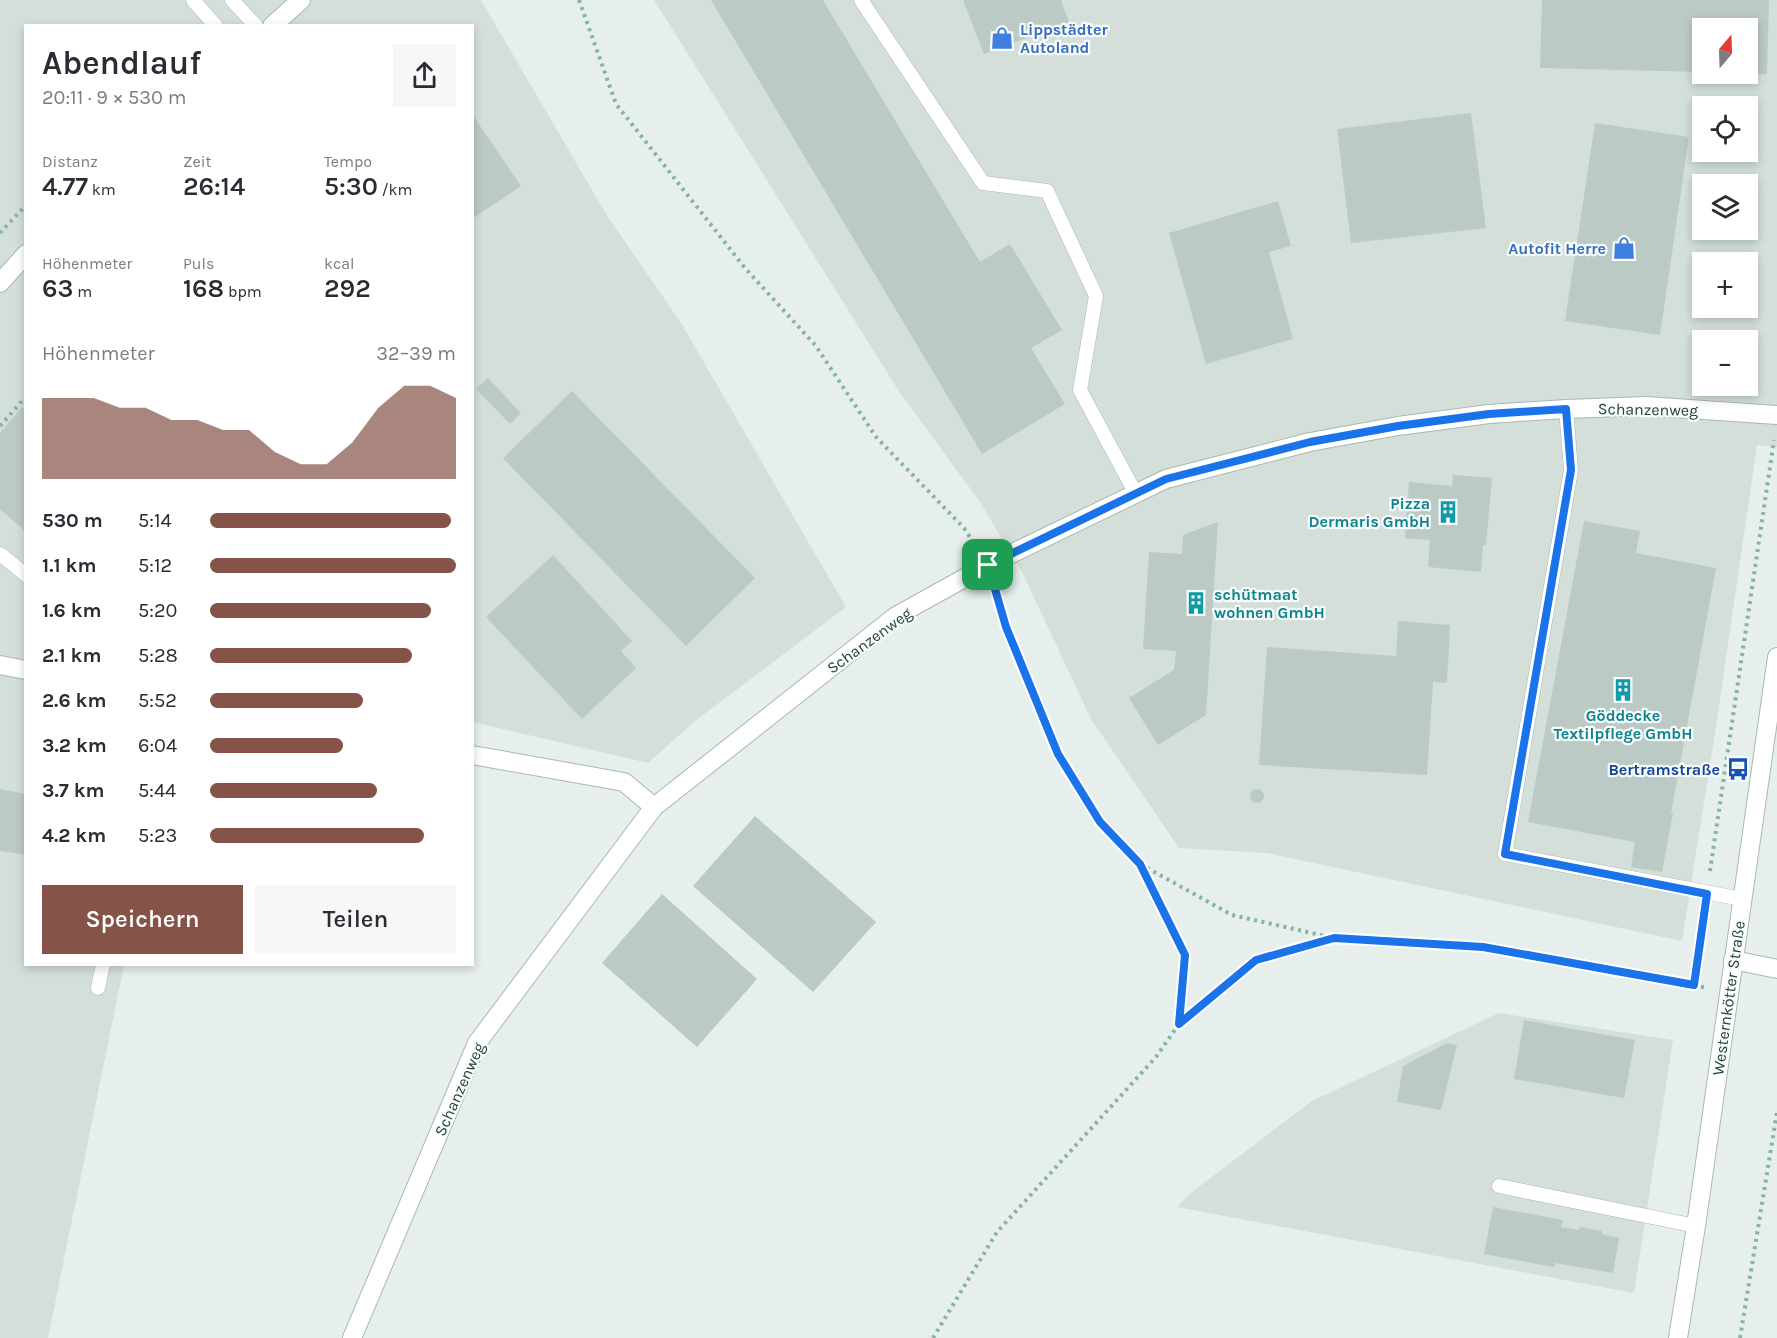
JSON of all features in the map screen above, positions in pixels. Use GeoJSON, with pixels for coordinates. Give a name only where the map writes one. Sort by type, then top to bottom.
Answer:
{"type":"FeatureCollection","features":[{"type":"Feature","properties":{"kind":"street"},"geometry":{"type":"LineString","coordinates":[[274,24],[301,0]]}},
{"type":"Feature","properties":{"kind":"street"},"geometry":{"type":"LineString","coordinates":[[0,283],[24,257]]}},
{"type":"Feature","properties":{"kind":"street","name":"Schanzenweg"},"geometry":{"type":"LineString","coordinates":[[352,1338],[477,1043],[654,807],[896,616],[988,565],[1166,479],[1310,442],[1398,426],[1489,414],[1566,409],[1646,406],[1777,415]]}},
{"type":"Feature","properties":{"kind":"street","name":"Westernkötter Straße"},"geometry":{"type":"LineString","coordinates":[[1678,1338],[1777,657]]}},
{"type":"Feature","properties":{"kind":"street"},"geometry":{"type":"LineString","coordinates":[[0,665],[24,670]]}},
{"type":"Feature","properties":{"kind":"street"},"geometry":{"type":"LineString","coordinates":[[474,755],[624,782],[654,807]]}},
{"type":"Feature","properties":{"kind":"street"},"geometry":{"type":"LineString","coordinates":[[1733,960],[1777,969]]}},
{"type":"Feature","properties":{"kind":"lane"},"geometry":{"type":"LineString","coordinates":[[193,0],[214,24]]}},
{"type":"Feature","properties":{"kind":"lane"},"geometry":{"type":"LineString","coordinates":[[232,0],[254,24]]}},
{"type":"Feature","properties":{"kind":"lane"},"geometry":{"type":"LineString","coordinates":[[861,0],[983,183],[1047,191],[1096,296],[1080,390],[1136,494]]}},
{"type":"Feature","properties":{"kind":"lane"},"geometry":{"type":"LineString","coordinates":[[1566,409],[1571,470],[1505,854],[1742,899]]}},
{"type":"Feature","properties":{"kind":"lane"},"geometry":{"type":"LineString","coordinates":[[0,554],[24,573]]}},
{"type":"Feature","properties":{"kind":"lane"},"geometry":{"type":"LineString","coordinates":[[98,988],[103,966]]}},
{"type":"Feature","properties":{"kind":"lane"},"geometry":{"type":"LineString","coordinates":[[1499,1186],[1696,1226]]}},
{"type":"Feature","properties":{"kind":"path"},"geometry":{"type":"LineString","coordinates":[[579,0],[616,104],[744,268],[816,346],[876,437],[964,528],[988,565],[1006,627],[1058,754],[1100,822],[1140,864],[1185,955],[1179,1024]]}},
{"type":"Feature","properties":{"kind":"path"},"geometry":{"type":"LineString","coordinates":[[0,233],[24,207]]}},
{"type":"Feature","properties":{"kind":"path"},"geometry":{"type":"LineString","coordinates":[[0,426],[22,401],[24,402]]}},
{"type":"Feature","properties":{"kind":"path"},"geometry":{"type":"LineString","coordinates":[[1694,985],[1775,434]]}},
{"type":"Feature","properties":{"kind":"path"},"geometry":{"type":"LineString","coordinates":[[1140,864],[1232,915],[1334,938],[1483,947],[1728,992]]}},
{"type":"Feature","properties":{"kind":"path"},"geometry":{"type":"LineString","coordinates":[[933,1338],[997,1232],[1156,1057],[1179,1024],[1256,960],[1334,938]]}},
{"type":"Feature","properties":{"kind":"path"},"geometry":{"type":"LineString","coordinates":[[1740,1338],[1777,1112]]}},
{"type":"Feature","properties":{"kind":"shaded area"},"geometry":{"type":"Polygon","coordinates":[[[0,0],[481,0],[606,214],[681,323],[846,607],[695,721],[648,763],[474,722],[474,24],[24,24],[24,966],[124,966],[48,1338],[0,1338],[0,0]]]}},
{"type":"Feature","properties":{"kind":"shaded area"},"geometry":{"type":"Polygon","coordinates":[[[654,0],[1777,0],[1777,447],[1757,445],[1682,941],[1267,853],[1179,848],[1091,719],[1023,574],[980,502],[898,390],[654,0]]]}},
{"type":"Feature","properties":{"kind":"shaded area"},"geometry":{"type":"Polygon","coordinates":[[[1499,1013],[1673,1040],[1634,1293],[1177,1207],[1192,1192],[1312,1101],[1499,1013]]]}},
{"type":"Feature","properties":{"kind":"building"},"geometry":{"type":"Polygon","coordinates":[[[711,0],[823,0],[980,262],[1010,244],[1062,330],[1031,348],[1065,404],[982,454],[711,0]]]}},
{"type":"Feature","properties":{"kind":"building","name":"Lippstädter Autoland"},"geometry":{"type":"Polygon","coordinates":[[[963,0],[1061,0],[1069,22],[984,54],[963,0]]]}},
{"type":"Feature","properties":{"kind":"building"},"geometry":{"type":"Polygon","coordinates":[[[1542,0],[1769,0],[1767,74],[1758,74],[1758,18],[1692,18],[1692,72],[1540,68],[1542,0]]]}},
{"type":"Feature","properties":{"kind":"building"},"geometry":{"type":"Polygon","coordinates":[[[1471,113],[1486,228],[1351,243],[1337,129],[1471,113]]]}},
{"type":"Feature","properties":{"kind":"building"},"geometry":{"type":"Polygon","coordinates":[[[474,117],[521,186],[474,218],[474,117]]]}},
{"type":"Feature","properties":{"kind":"building","name":"Autofit Herre"},"geometry":{"type":"Polygon","coordinates":[[[1595,123],[1689,137],[1660,335],[1565,321],[1595,123]]]}},
{"type":"Feature","properties":{"kind":"building"},"geometry":{"type":"Polygon","coordinates":[[[1278,201],[1291,246],[1269,252],[1293,339],[1206,364],[1169,233],[1278,201]]]}},
{"type":"Feature","properties":{"kind":"building"},"geometry":{"type":"Polygon","coordinates":[[[488,378],[521,413],[510,424],[476,389],[488,378]]]}},
{"type":"Feature","properties":{"kind":"building"},"geometry":{"type":"Polygon","coordinates":[[[572,391],[755,578],[686,646],[503,458],[572,391]]]}},
{"type":"Feature","properties":{"kind":"building"},"geometry":{"type":"Polygon","coordinates":[[[22,407],[24,408],[24,530],[0,509],[0,433],[22,407]]]}},
{"type":"Feature","properties":{"kind":"building","name":"Pizza Dermaris GmbH"},"geometry":{"type":"Polygon","coordinates":[[[1453,475],[1492,478],[1486,545],[1483,545],[1481,572],[1428,567],[1430,540],[1405,538],[1409,482],[1452,486],[1453,475]]]}},
{"type":"Feature","properties":{"kind":"building","name":"Göddecke Textilpflege GmbH"},"geometry":{"type":"Polygon","coordinates":[[[1584,521],[1640,531],[1636,553],[1716,568],[1662,872],[1631,867],[1635,842],[1528,822],[1584,521]]]}},
{"type":"Feature","properties":{"kind":"building","name":"schütmaat wohnen GmbH"},"geometry":{"type":"Polygon","coordinates":[[[1218,522],[1206,715],[1158,745],[1129,698],[1174,670],[1176,651],[1143,649],[1149,552],[1182,554],[1183,535],[1218,522]]]}},
{"type":"Feature","properties":{"kind":"building"},"geometry":{"type":"Polygon","coordinates":[[[553,555],[632,641],[621,651],[636,668],[582,719],[486,617],[553,555]]]}},
{"type":"Feature","properties":{"kind":"building"},"geometry":{"type":"Polygon","coordinates":[[[1398,621],[1450,625],[1447,683],[1433,682],[1427,775],[1259,765],[1267,647],[1396,656],[1398,621]]]}},
{"type":"Feature","properties":{"kind":"building"},"geometry":{"type":"Polygon","coordinates":[[[0,789],[24,794],[24,855],[0,851],[0,789]]]}},
{"type":"Feature","properties":{"kind":"building"},"geometry":{"type":"Polygon","coordinates":[[[1257,789],[1262,791],[1264,796],[1262,801],[1257,803],[1252,801],[1250,796],[1252,791],[1257,789]]]}},
{"type":"Feature","properties":{"kind":"building"},"geometry":{"type":"Polygon","coordinates":[[[755,816],[876,922],[813,992],[693,886],[755,816]]]}},
{"type":"Feature","properties":{"kind":"building"},"geometry":{"type":"Polygon","coordinates":[[[662,894],[757,979],[697,1047],[602,963],[662,894]]]}},
{"type":"Feature","properties":{"kind":"building"},"geometry":{"type":"Polygon","coordinates":[[[1524,1020],[1635,1040],[1624,1098],[1514,1079],[1524,1020]]]}},
{"type":"Feature","properties":{"kind":"building"},"geometry":{"type":"Polygon","coordinates":[[[1447,1043],[1457,1045],[1441,1110],[1397,1102],[1403,1066],[1447,1043]]]}},
{"type":"Feature","properties":{"kind":"building"},"geometry":{"type":"Polygon","coordinates":[[[1493,1207],[1563,1220],[1561,1227],[1579,1230],[1580,1227],[1602,1231],[1602,1234],[1619,1238],[1613,1273],[1555,1263],[1554,1267],[1484,1254],[1493,1207]]]}},
{"type":"Feature","properties":{"kind":"place","name":"Lippstädter Autoland"},"geometry":{"type":"Point","coordinates":[1002,38]}},
{"type":"Feature","properties":{"kind":"place","name":"Autofit Herre"},"geometry":{"type":"Point","coordinates":[1624,248]}},
{"type":"Feature","properties":{"kind":"place","name":"Pizza Dermaris GmbH"},"geometry":{"type":"Point","coordinates":[1448,512]}},
{"type":"Feature","properties":{"kind":"place","name":"schütmaat wohnen GmbH"},"geometry":{"type":"Point","coordinates":[1196,603]}},
{"type":"Feature","properties":{"kind":"place","name":"Göddecke Textilpflege GmbH"},"geometry":{"type":"Point","coordinates":[1623,690]}},
{"type":"Feature","properties":{"kind":"place","name":"Bertramstraße"},"geometry":{"type":"Point","coordinates":[1738,769]}},
{"type":"Feature","properties":{"kind":"route"},"geometry":{"type":"LineString","coordinates":[[1566,409],[1571,470],[1505,854],[1707,894],[1694,985],[1483,947],[1334,938],[1256,960],[1179,1024],[1185,955],[1140,864],[1100,822],[1058,754],[1006,627],[988,565],[1166,479],[1310,442],[1398,426],[1489,414],[1566,409]]}}]}
